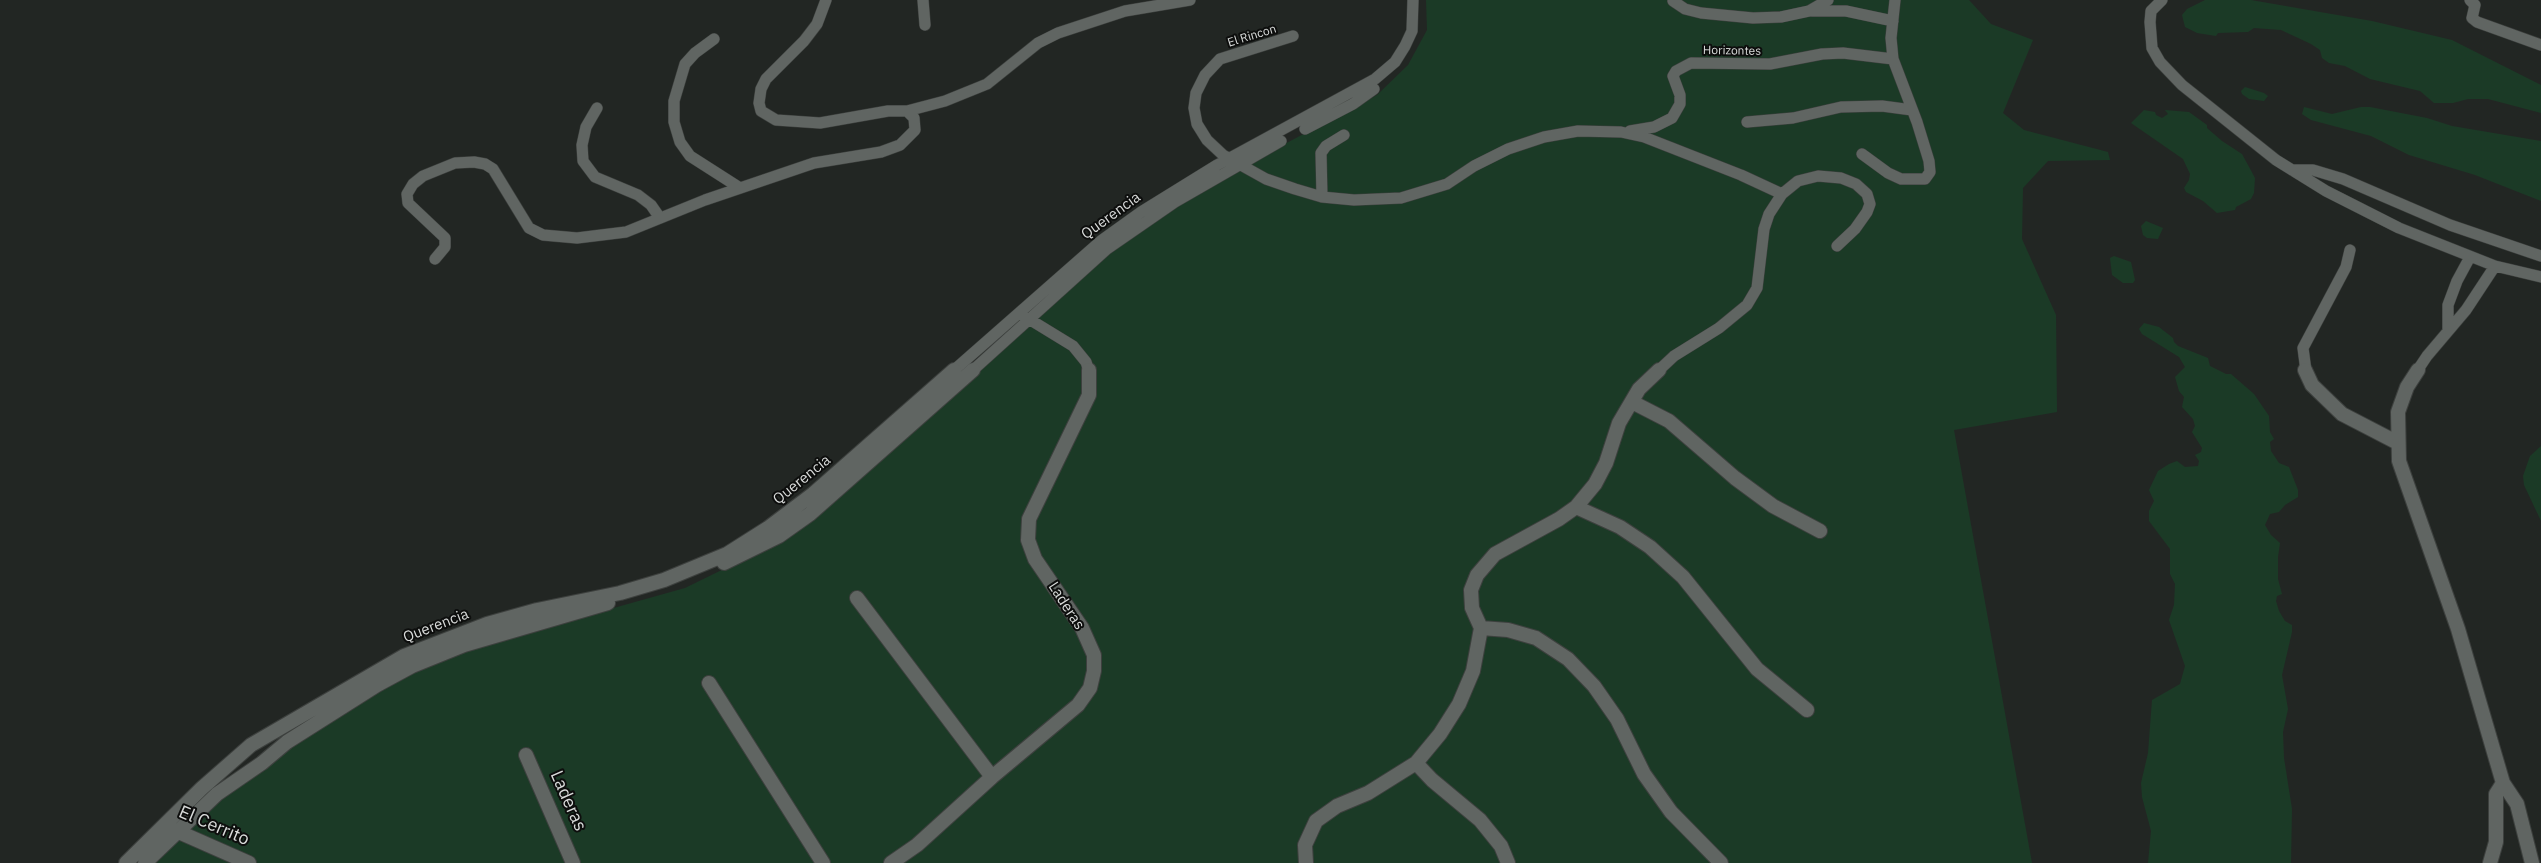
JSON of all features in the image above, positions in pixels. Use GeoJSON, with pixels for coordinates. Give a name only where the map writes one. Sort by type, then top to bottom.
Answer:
{"type":"FeatureCollection","features":[{"type":"Feature","properties":{"kind":"street"},"geometry":{"type":"LineString","coordinates":[[826,0],[817,24],[804,41],[766,79],[761,89],[759,103],[761,111],[776,120],[803,123],[828,122],[888,111],[907,112],[945,101],[987,84],[1046,38],[1058,33],[1126,11],[1190,0]]}},
{"type":"Feature","properties":{"kind":"street"},"geometry":{"type":"LineString","coordinates":[[924,0],[925,25]]}},
{"type":"Feature","properties":{"kind":"street","name":"Querencia"},"geometry":{"type":"LineString","coordinates":[[144,863],[170,828],[251,745],[404,656],[496,622],[538,610],[684,577],[727,554],[768,528],[813,494],[1017,312],[1102,240],[1142,212],[1361,88],[1389,68],[1405,46],[1412,31],[1413,0]]}},
{"type":"Feature","properties":{"kind":"street","name":"Querencia"},"geometry":{"type":"LineString","coordinates":[[126,863],[216,794],[262,763],[287,742],[377,685],[412,666],[480,639],[684,577],[779,536],[810,514],[1122,237],[1233,162],[1353,104],[1387,80],[1403,64],[1420,32],[1423,20],[1421,0]]}},
{"type":"Feature","properties":{"kind":"street"},"geometry":{"type":"LineString","coordinates":[[1809,11],[1828,0]]}},
{"type":"Feature","properties":{"kind":"street"},"geometry":{"type":"LineString","coordinates":[[1862,154],[1888,173],[1901,179],[1925,179],[1930,172],[1929,162],[1894,59],[1891,38],[1895,0]]}},
{"type":"Feature","properties":{"kind":"street"},"geometry":{"type":"LineString","coordinates":[[2162,0],[2151,11],[2150,22],[2152,48],[2160,62],[2182,85],[2292,170],[2364,212],[2470,257],[2495,266],[2541,277]]}},
{"type":"Feature","properties":{"kind":"street"},"geometry":{"type":"LineString","coordinates":[[2470,0],[2475,5],[2472,18],[2476,22],[2541,45]]}},
{"type":"Feature","properties":{"kind":"street"},"geometry":{"type":"LineString","coordinates":[[1673,1],[1685,8],[1701,13],[1741,18],[1781,16],[1809,11],[1846,11],[1893,21]]}},
{"type":"Feature","properties":{"kind":"street","name":"El Rincon"},"geometry":{"type":"LineString","coordinates":[[1293,36],[1220,60],[1205,75],[1196,93],[1196,124],[1207,140],[1233,162],[1266,179],[1322,197],[1354,200],[1401,198],[1447,184],[1474,166],[1508,149],[1544,137],[1578,131],[1621,132]]}},
{"type":"Feature","properties":{"kind":"street"},"geometry":{"type":"LineString","coordinates":[[714,40],[695,53],[685,64],[674,100],[674,122],[680,142],[690,156],[740,188]]}},
{"type":"Feature","properties":{"kind":"street","name":"Horizontes"},"geometry":{"type":"LineString","coordinates":[[1621,132],[1654,128],[1672,118],[1680,104],[1680,95],[1673,76],[1676,71],[1691,63],[1770,64],[1822,54],[1843,53],[1894,59]]}},
{"type":"Feature","properties":{"kind":"street"},"geometry":{"type":"LineString","coordinates":[[1747,122],[1793,118],[1841,107],[1882,106],[1912,110]]}},
{"type":"Feature","properties":{"kind":"street"},"geometry":{"type":"LineString","coordinates":[[597,108],[586,127],[582,146],[583,160],[595,177],[615,187],[638,195],[650,205],[660,218]]}},
{"type":"Feature","properties":{"kind":"street"},"geometry":{"type":"LineString","coordinates":[[434,259],[445,247],[445,238],[408,203],[407,194],[413,184],[423,176],[455,163],[474,162],[485,164],[492,169],[529,228],[543,235],[577,238],[612,236],[740,188],[814,163],[881,152],[900,145],[915,130],[914,118],[907,112]]}},
{"type":"Feature","properties":{"kind":"street"},"geometry":{"type":"LineString","coordinates":[[1621,132],[1663,143],[1782,194]]}},
{"type":"Feature","properties":{"kind":"street"},"geometry":{"type":"LineString","coordinates":[[1322,197],[1321,153],[1326,146],[1344,135]]}},
{"type":"Feature","properties":{"kind":"street"},"geometry":{"type":"LineString","coordinates":[[2292,170],[2313,170],[2343,179],[2450,225],[2541,256]]}},
{"type":"Feature","properties":{"kind":"street"},"geometry":{"type":"LineString","coordinates":[[1306,863],[1305,845],[1316,822],[1338,806],[1368,793],[1416,763],[1440,734],[1459,704],[1473,671],[1480,628],[1472,608],[1471,590],[1477,575],[1494,554],[1559,519],[1576,507],[1595,484],[1606,464],[1619,423],[1639,389],[1674,356],[1719,328],[1747,305],[1757,288],[1764,229],[1769,214],[1782,194],[1804,178],[1818,176],[1848,181],[1862,189],[1870,199],[1867,212],[1855,229],[1837,246]]}},
{"type":"Feature","properties":{"kind":"street"},"geometry":{"type":"LineString","coordinates":[[2350,250],[2346,267],[2303,348],[2305,370],[2312,385],[2336,409],[2398,443]]}},
{"type":"Feature","properties":{"kind":"street"},"geometry":{"type":"LineString","coordinates":[[2448,331],[2448,305],[2457,281],[2470,257]]}},
{"type":"Feature","properties":{"kind":"street"},"geometry":{"type":"LineString","coordinates":[[2495,266],[2466,310],[2427,356],[2407,387],[2398,412],[2398,443],[2400,461],[2458,628],[2503,783],[2517,804],[2532,863]]}},
{"type":"Feature","properties":{"kind":"street","name":"Laderas"},"geometry":{"type":"LineString","coordinates":[[892,863],[916,845],[992,777],[1078,705],[1090,688],[1094,671],[1094,655],[1082,628],[1035,560],[1028,540],[1029,519],[1089,395],[1090,374],[1086,362],[1073,346],[1017,312]]}},
{"type":"Feature","properties":{"kind":"street"},"geometry":{"type":"LineString","coordinates":[[1632,402],[1669,421],[1735,478],[1773,506],[1820,531]]}},
{"type":"Feature","properties":{"kind":"street"},"geometry":{"type":"LineString","coordinates":[[1576,507],[1620,528],[1650,547],[1683,577],[1757,669],[1807,710]]}},
{"type":"Feature","properties":{"kind":"street"},"geometry":{"type":"LineString","coordinates":[[857,598],[992,777]]}},
{"type":"Feature","properties":{"kind":"street"},"geometry":{"type":"LineString","coordinates":[[1480,628],[1508,630],[1536,638],[1568,658],[1594,686],[1617,719],[1644,774],[1670,812],[1721,863]]}},
{"type":"Feature","properties":{"kind":"street"},"geometry":{"type":"LineString","coordinates":[[710,684],[823,863]]}},
{"type":"Feature","properties":{"kind":"street","name":"Laderas"},"geometry":{"type":"LineString","coordinates":[[526,755],[573,863]]}},
{"type":"Feature","properties":{"kind":"street"},"geometry":{"type":"LineString","coordinates":[[1416,763],[1432,780],[1480,820],[1500,846],[1508,863]]}},
{"type":"Feature","properties":{"kind":"street"},"geometry":{"type":"LineString","coordinates":[[2490,863],[2496,842],[2496,794],[2503,783]]}},
{"type":"Feature","properties":{"kind":"street","name":"El Cerrito"},"geometry":{"type":"LineString","coordinates":[[170,828],[250,863]]}},
{"type":"Feature","properties":{"kind":"green space"},"geometry":{"type":"Polygon","coordinates":[[[1426,0],[1969,0],[1991,24],[2033,40],[2003,113],[2024,130],[2108,152],[2110,160],[2048,161],[2023,188],[2022,239],[2056,315],[2057,412],[1954,430],[2032,863],[152,863],[213,804],[329,720],[408,673],[478,646],[685,588],[777,543],[1111,249],[1215,181],[1377,95],[1408,65],[1427,30],[1426,0]]]}},
{"type":"Feature","properties":{"kind":"green space"},"geometry":{"type":"Polygon","coordinates":[[[2205,0],[2251,0],[2372,21],[2452,40],[2541,85],[2541,113],[2488,99],[2434,103],[2420,91],[2370,79],[2345,66],[2329,63],[2322,58],[2320,50],[2281,30],[2254,28],[2248,32],[2218,33],[2216,36],[2197,33],[2185,27],[2182,15],[2187,9],[2205,0]]]}},
{"type":"Feature","properties":{"kind":"green space"},"geometry":{"type":"Polygon","coordinates":[[[2245,87],[2268,96],[2264,101],[2249,99],[2241,91],[2245,87]]]}},
{"type":"Feature","properties":{"kind":"green space"},"geometry":{"type":"Polygon","coordinates":[[[2304,107],[2332,114],[2361,107],[2370,107],[2427,118],[2452,126],[2541,141],[2541,201],[2475,175],[2409,155],[2371,136],[2311,120],[2302,114],[2304,107]]]}},
{"type":"Feature","properties":{"kind":"green space"},"geometry":{"type":"Polygon","coordinates":[[[2144,110],[2155,112],[2156,115],[2162,118],[2168,114],[2165,110],[2189,112],[2207,125],[2207,128],[2222,141],[2242,154],[2255,178],[2254,193],[2251,199],[2236,207],[2235,210],[2217,213],[2203,201],[2186,192],[2184,188],[2190,174],[2183,159],[2131,123],[2144,110]]]}},
{"type":"Feature","properties":{"kind":"green space"},"geometry":{"type":"Polygon","coordinates":[[[2146,221],[2163,228],[2158,239],[2147,238],[2143,235],[2141,226],[2146,221]]]}},
{"type":"Feature","properties":{"kind":"green space"},"geometry":{"type":"Polygon","coordinates":[[[2114,256],[2131,262],[2135,280],[2133,283],[2123,283],[2112,275],[2110,258],[2114,256]]]}},
{"type":"Feature","properties":{"kind":"green space"},"geometry":{"type":"Polygon","coordinates":[[[2144,323],[2159,327],[2173,338],[2178,346],[2208,358],[2210,366],[2226,374],[2231,374],[2254,394],[2269,416],[2270,432],[2274,439],[2270,442],[2271,451],[2279,463],[2289,467],[2298,490],[2298,497],[2285,505],[2279,512],[2270,514],[2265,525],[2271,535],[2280,543],[2278,579],[2282,594],[2277,596],[2276,601],[2285,621],[2292,625],[2282,675],[2288,709],[2283,732],[2284,758],[2292,809],[2291,863],[2148,863],[2151,831],[2142,797],[2141,783],[2148,753],[2152,700],[2180,684],[2185,666],[2169,620],[2174,605],[2175,584],[2170,574],[2170,549],[2149,521],[2149,511],[2154,501],[2149,490],[2158,471],[2169,464],[2177,461],[2185,467],[2198,466],[2199,461],[2195,455],[2201,452],[2202,448],[2192,432],[2195,426],[2193,419],[2182,407],[2184,397],[2179,391],[2175,377],[2185,367],[2179,357],[2142,334],[2139,329],[2144,323]]]}},
{"type":"Feature","properties":{"kind":"green space"},"geometry":{"type":"Polygon","coordinates":[[[2541,446],[2541,521],[2524,485],[2523,476],[2530,456],[2541,446]]]}}]}
